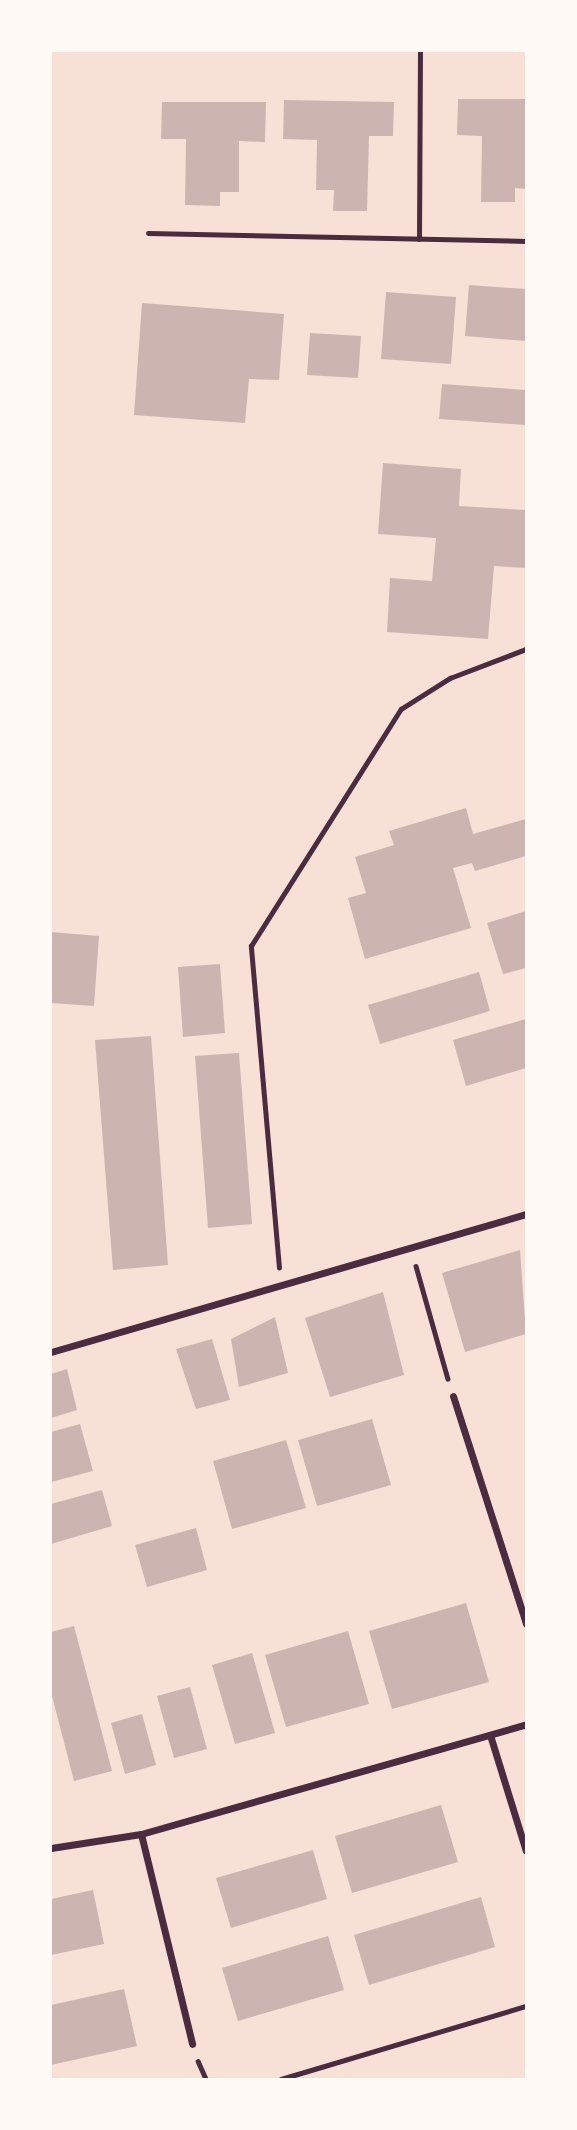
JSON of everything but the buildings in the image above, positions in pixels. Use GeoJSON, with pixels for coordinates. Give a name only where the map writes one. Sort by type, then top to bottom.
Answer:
{"type":"FeatureCollection","features":[{"type":"Feature","properties":{"kind":"street"},"geometry":{"type":"LineString","coordinates":[[51,1352],[281,1290],[526,1214]]}},
{"type":"Feature","properties":{"kind":"street"},"geometry":{"type":"LineString","coordinates":[[453,1396],[526,1624]]}},
{"type":"Feature","properties":{"kind":"street"},"geometry":{"type":"LineString","coordinates":[[51,1848],[141,1834],[526,1724]]}},
{"type":"Feature","properties":{"kind":"street"},"geometry":{"type":"LineString","coordinates":[[490,1735],[526,1852]]}},
{"type":"Feature","properties":{"kind":"street"},"geometry":{"type":"LineString","coordinates":[[141,1834],[192,2044]]}},
{"type":"Feature","properties":{"kind":"lane"},"geometry":{"type":"LineString","coordinates":[[419,239],[421,51]]}},
{"type":"Feature","properties":{"kind":"lane"},"geometry":{"type":"LineString","coordinates":[[148,233],[526,241]]}},
{"type":"Feature","properties":{"kind":"path"},"geometry":{"type":"LineString","coordinates":[[281,1290],[251,946],[401,709],[450,678],[526,649]]}},
{"type":"Feature","properties":{"kind":"path"},"geometry":{"type":"LineString","coordinates":[[412,1250],[453,1396]]}},
{"type":"Feature","properties":{"kind":"path"},"geometry":{"type":"LineString","coordinates":[[281,2079],[526,2006]]}}]}
